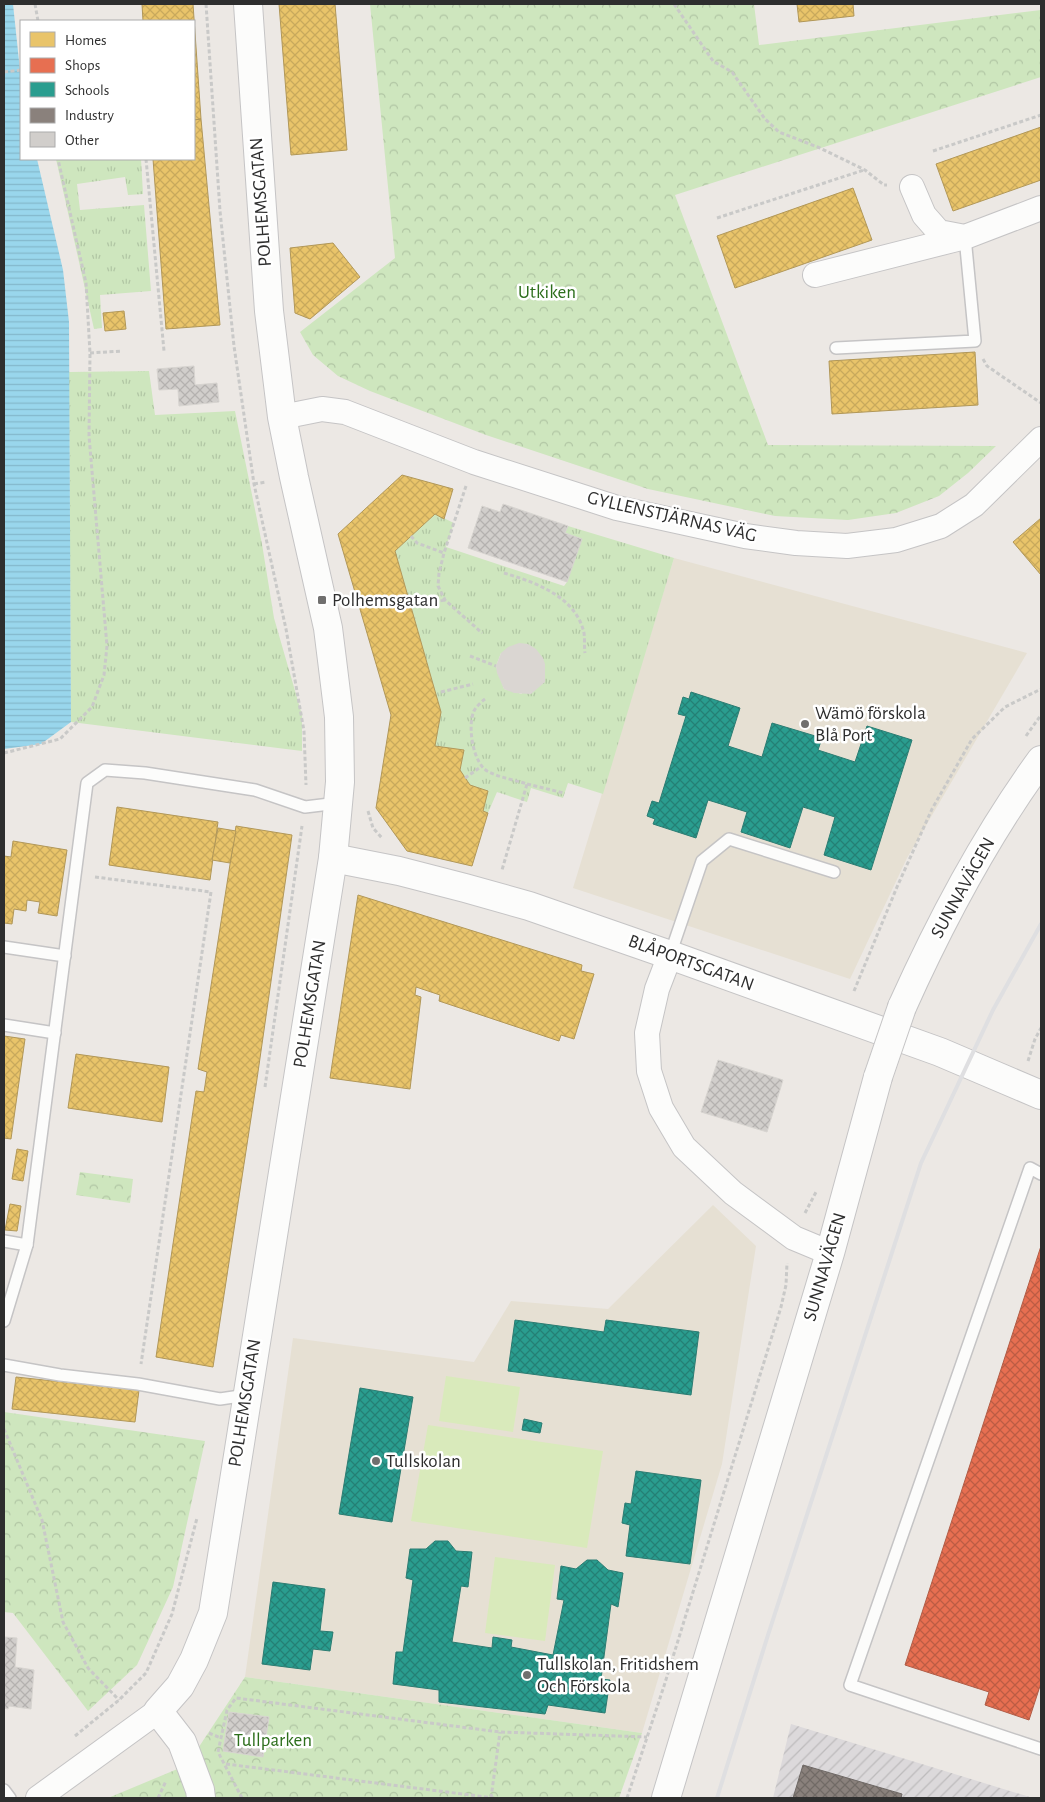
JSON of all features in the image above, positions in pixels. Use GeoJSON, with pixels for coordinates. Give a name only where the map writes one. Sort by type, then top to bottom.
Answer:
{"type":"FeatureCollection","features":[{"type":"Feature","properties":{"kind":"street","name":"POLHEMSGATAN"},"geometry":{"type":"LineString","coordinates":[[158,1711],[180,1686],[194,1660],[212,1613],[333,858],[340,803],[338,717],[328,628],[282,417],[269,311],[248,4]]}},
{"type":"Feature","properties":{"kind":"street"},"geometry":{"type":"LineString","coordinates":[[912,187],[924,215],[939,232],[965,237]]}},
{"type":"Feature","properties":{"kind":"street"},"geometry":{"type":"LineString","coordinates":[[815,275],[965,237],[1041,208]]}},
{"type":"Feature","properties":{"kind":"street","name":"GYLLENSTJÄRNAS VÄG"},"geometry":{"type":"LineString","coordinates":[[282,417],[322,409],[346,412],[474,462],[617,508],[745,536],[796,543],[847,546],[896,540],[941,526],[974,505],[1041,439]]}},
{"type":"Feature","properties":{"kind":"street","name":"SUNNAVÄGEN"},"geometry":{"type":"LineString","coordinates":[[666,1798],[830,1253],[878,1077],[902,1007],[927,951],[964,880],[1020,789],[1041,760]]}},
{"type":"Feature","properties":{"kind":"street","name":"BLÅPORTSGATAN"},"geometry":{"type":"LineString","coordinates":[[333,858],[399,871],[529,906],[940,1052],[1041,1094]]}},
{"type":"Feature","properties":{"kind":"street"},"geometry":{"type":"LineString","coordinates":[[670,955],[657,989],[647,1034],[649,1071],[661,1108],[684,1147],[733,1193],[794,1238],[830,1253]]}},
{"type":"Feature","properties":{"kind":"street"},"geometry":{"type":"LineString","coordinates":[[38,1798],[158,1711],[182,1742],[202,1798]]}},
{"type":"Feature","properties":{"kind":"lane"},"geometry":{"type":"LineString","coordinates":[[836,348],[975,341],[965,237]]}},
{"type":"Feature","properties":{"kind":"lane"},"geometry":{"type":"LineString","coordinates":[[4,1321],[27,1245],[87,783],[105,770],[145,773],[255,790],[305,807],[340,803]]}},
{"type":"Feature","properties":{"kind":"lane"},"geometry":{"type":"LineString","coordinates":[[670,955],[702,861],[729,839],[834,872]]}},
{"type":"Feature","properties":{"kind":"lane"},"geometry":{"type":"LineString","coordinates":[[4,947],[65,956]]}},
{"type":"Feature","properties":{"kind":"lane"},"geometry":{"type":"LineString","coordinates":[[4,1025],[55,1033]]}},
{"type":"Feature","properties":{"kind":"lane"},"geometry":{"type":"LineString","coordinates":[[1041,1174],[1030,1168],[850,1685],[1041,1749]]}},
{"type":"Feature","properties":{"kind":"lane"},"geometry":{"type":"LineString","coordinates":[[4,1241],[27,1245]]}},
{"type":"Feature","properties":{"kind":"lane"},"geometry":{"type":"LineString","coordinates":[[4,1365],[220,1398],[247,1395]]}},
{"type":"Feature","properties":{"kind":"lane"},"geometry":{"type":"LineString","coordinates":[[4,1790],[10,1798]]}},
{"type":"Feature","properties":{"kind":"path"},"geometry":{"type":"LineString","coordinates":[[35,4],[38,20]]}},
{"type":"Feature","properties":{"kind":"path"},"geometry":{"type":"LineString","coordinates":[[206,4],[220,211],[234,346],[254,484],[286,629],[304,731],[305,807],[264,1095]]}},
{"type":"Feature","properties":{"kind":"path"},"geometry":{"type":"LineString","coordinates":[[674,4],[713,61],[732,72],[765,119],[779,132],[820,148],[865,170],[884,185],[912,187]]}},
{"type":"Feature","properties":{"kind":"path"},"geometry":{"type":"LineString","coordinates":[[4,72],[20,70]]}},
{"type":"Feature","properties":{"kind":"path"},"geometry":{"type":"LineString","coordinates":[[933,151],[1041,115]]}},
{"type":"Feature","properties":{"kind":"path"},"geometry":{"type":"LineString","coordinates":[[4,753],[60,739],[92,707],[104,675],[107,646],[88,436],[90,353],[86,283],[58,160]]}},
{"type":"Feature","properties":{"kind":"path"},"geometry":{"type":"LineString","coordinates":[[146,160],[164,351]]}},
{"type":"Feature","properties":{"kind":"path"},"geometry":{"type":"LineString","coordinates":[[717,218],[865,170]]}},
{"type":"Feature","properties":{"kind":"path"},"geometry":{"type":"LineString","coordinates":[[975,341],[986,366],[1041,403]]}},
{"type":"Feature","properties":{"kind":"path"},"geometry":{"type":"LineString","coordinates":[[90,353],[122,351]]}},
{"type":"Feature","properties":{"kind":"path"},"geometry":{"type":"LineString","coordinates":[[474,462],[444,553],[438,586],[445,600],[482,633]]}},
{"type":"Feature","properties":{"kind":"path"},"geometry":{"type":"LineString","coordinates":[[411,536],[417,543],[444,553]]}},
{"type":"Feature","properties":{"kind":"path"},"geometry":{"type":"LineString","coordinates":[[504,573],[541,585],[567,605],[577,618],[583,632],[585,652]]}},
{"type":"Feature","properties":{"kind":"path"},"geometry":{"type":"LineString","coordinates":[[416,606],[445,600]]}},
{"type":"Feature","properties":{"kind":"path"},"geometry":{"type":"LineString","coordinates":[[470,656],[496,666]]}},
{"type":"Feature","properties":{"kind":"path"},"geometry":{"type":"LineString","coordinates":[[441,692],[473,684]]}},
{"type":"Feature","properties":{"kind":"path"},"geometry":{"type":"LineString","coordinates":[[851,998],[932,809],[972,738],[1005,707],[1041,689]]}},
{"type":"Feature","properties":{"kind":"path"},"geometry":{"type":"LineString","coordinates":[[485,699],[474,710],[472,725],[472,742],[478,761],[482,766],[488,772],[564,794]]}},
{"type":"Feature","properties":{"kind":"path"},"geometry":{"type":"LineString","coordinates":[[465,778],[482,766]]}},
{"type":"Feature","properties":{"kind":"path"},"geometry":{"type":"LineString","coordinates":[[500,877],[527,784]]}},
{"type":"Feature","properties":{"kind":"path"},"geometry":{"type":"LineString","coordinates":[[87,876],[211,892],[138,1384]]}},
{"type":"Feature","properties":{"kind":"path"},"geometry":{"type":"LineString","coordinates":[[1027,1064],[1035,1039],[1041,1028]]}},
{"type":"Feature","properties":{"kind":"path"},"geometry":{"type":"LineString","coordinates":[[627,1798],[781,1307],[786,1285],[788,1261],[794,1238],[818,1189]]}},
{"type":"Feature","properties":{"kind":"path"},"geometry":{"type":"LineString","coordinates":[[4,1429],[42,1520],[63,1622],[88,1668],[119,1700]]}},
{"type":"Feature","properties":{"kind":"path"},"geometry":{"type":"LineString","coordinates":[[70,1740],[119,1700],[146,1673],[172,1614],[198,1515]]}},
{"type":"Feature","properties":{"kind":"path"},"geometry":{"type":"LineString","coordinates":[[242,1798],[218,1752],[227,1710],[236,1698],[500,1732],[647,1737]]}},
{"type":"Feature","properties":{"kind":"path"},"geometry":{"type":"LineString","coordinates":[[225,1764],[492,1798],[500,1732]]}},
{"type":"Feature","properties":{"kind":"shaded area","name":"Wämö förskola Blå Port"},"geometry":{"type":"Polygon","coordinates":[[[674,558],[1027,653],[907,858],[850,979],[573,888],[674,558]]]}},
{"type":"Feature","properties":{"kind":"shaded area"},"geometry":{"type":"Polygon","coordinates":[[[519,643],[528,644],[536,649],[545,664],[545,682],[531,694],[514,693],[504,689],[497,673],[496,666],[501,653],[508,647],[519,643]]]}},
{"type":"Feature","properties":{"kind":"shaded area"},"geometry":{"type":"Polygon","coordinates":[[[713,1205],[756,1246],[722,1464],[642,1733],[245,1677],[293,1338],[474,1362],[511,1301],[608,1309],[713,1205]]]}},
{"type":"Feature","properties":{"kind":"shaded area"},"geometry":{"type":"Polygon","coordinates":[[[791,1724],[1033,1798],[773,1798],[791,1724]]]}},
{"type":"Feature","properties":{"kind":"green space","name":"Utkiken"},"geometry":{"type":"Polygon","coordinates":[[[370,4],[754,4],[759,45],[1041,10],[1041,77],[675,195],[768,445],[996,446],[968,473],[939,496],[896,513],[848,520],[775,516],[648,489],[486,435],[370,391],[338,376],[313,355],[300,332],[395,258],[370,4]]]}},
{"type":"Feature","properties":{"kind":"green space"},"geometry":{"type":"Polygon","coordinates":[[[56,160],[141,160],[143,194],[128,195],[125,177],[77,184],[80,210],[144,205],[151,291],[100,295],[102,328],[94,329],[56,160]]]}},
{"type":"Feature","properties":{"kind":"green space"},"geometry":{"type":"Polygon","coordinates":[[[149,371],[155,415],[235,411],[262,544],[274,618],[302,715],[302,751],[71,722],[69,372],[149,371]]]}},
{"type":"Feature","properties":{"kind":"green space"},"geometry":{"type":"Polygon","coordinates":[[[435,514],[454,523],[446,547],[564,586],[581,539],[565,533],[568,526],[674,558],[603,794],[568,783],[563,798],[531,788],[527,802],[497,792],[488,813],[483,811],[487,791],[470,785],[460,770],[464,750],[435,746],[441,712],[395,551],[435,514]],[[501,653],[496,666],[504,689],[522,694],[501,653]]]}},
{"type":"Feature","properties":{"kind":"green space"},"geometry":{"type":"Polygon","coordinates":[[[80,1172],[133,1179],[130,1203],[76,1195],[80,1172]]]}},
{"type":"Feature","properties":{"kind":"green space"},"geometry":{"type":"Polygon","coordinates":[[[446,1376],[520,1387],[513,1432],[439,1421],[446,1376]]]}},
{"type":"Feature","properties":{"kind":"green space"},"geometry":{"type":"Polygon","coordinates":[[[4,1412],[205,1441],[173,1587],[137,1665],[88,1711],[13,1613],[4,1612],[4,1412]]]}},
{"type":"Feature","properties":{"kind":"green space"},"geometry":{"type":"Polygon","coordinates":[[[428,1425],[603,1451],[587,1548],[411,1521],[428,1425]]]}},
{"type":"Feature","properties":{"kind":"green space"},"geometry":{"type":"Polygon","coordinates":[[[495,1557],[555,1565],[545,1641],[485,1633],[495,1557]]]}},
{"type":"Feature","properties":{"kind":"green space","name":"Tullparken"},"geometry":{"type":"Polygon","coordinates":[[[245,1677],[642,1733],[619,1798],[108,1798],[187,1765],[245,1677]]]}},
{"type":"Feature","properties":{"kind":"water"},"geometry":{"type":"Polygon","coordinates":[[[4,4],[13,4],[20,70],[20,160],[37,160],[63,270],[69,322],[71,722],[41,744],[4,749],[4,4]]]}},
{"type":"Feature","properties":{"kind":"building: Homes"},"geometry":{"type":"Polygon","coordinates":[[[142,4],[193,4],[194,20],[143,20],[142,4]]]}},
{"type":"Feature","properties":{"kind":"building: Homes"},"geometry":{"type":"Polygon","coordinates":[[[279,4],[335,4],[347,150],[291,155],[279,4]]]}},
{"type":"Feature","properties":{"kind":"building: Homes"},"geometry":{"type":"Polygon","coordinates":[[[797,4],[853,4],[854,16],[799,22],[797,4]]]}},
{"type":"Feature","properties":{"kind":"building: Homes"},"geometry":{"type":"Polygon","coordinates":[[[195,33],[201,119],[195,120],[195,33]]]}},
{"type":"Feature","properties":{"kind":"building: Homes"},"geometry":{"type":"Polygon","coordinates":[[[201,119],[220,325],[166,329],[153,160],[195,160],[195,120],[201,119]]]}},
{"type":"Feature","properties":{"kind":"building: Homes"},"geometry":{"type":"Polygon","coordinates":[[[1041,127],[1041,180],[953,211],[936,164],[1041,127]]]}},
{"type":"Feature","properties":{"kind":"building: Homes"},"geometry":{"type":"Polygon","coordinates":[[[853,188],[872,240],[735,288],[717,236],[853,188]]]}},
{"type":"Feature","properties":{"kind":"building: Homes"},"geometry":{"type":"Polygon","coordinates":[[[333,243],[360,277],[310,319],[295,313],[290,248],[333,243]]]}},
{"type":"Feature","properties":{"kind":"building: Homes"},"geometry":{"type":"Polygon","coordinates":[[[124,311],[126,329],[105,331],[103,313],[124,311]]]}},
{"type":"Feature","properties":{"kind":"building: Homes"},"geometry":{"type":"Polygon","coordinates":[[[975,352],[978,405],[832,414],[829,361],[975,352]]]}},
{"type":"Feature","properties":{"kind":"building: Homes"},"geometry":{"type":"Polygon","coordinates":[[[402,475],[453,489],[444,519],[435,514],[395,551],[441,712],[435,746],[464,750],[460,770],[470,785],[488,791],[483,811],[488,813],[472,866],[407,851],[376,808],[391,715],[338,534],[402,475]]]}},
{"type":"Feature","properties":{"kind":"building: Homes"},"geometry":{"type":"Polygon","coordinates":[[[1041,518],[1041,575],[1013,542],[1041,518]]]}},
{"type":"Feature","properties":{"kind":"building: Homes"},"geometry":{"type":"Polygon","coordinates":[[[117,807],[218,822],[210,880],[109,865],[117,807]]]}},
{"type":"Feature","properties":{"kind":"building: Homes"},"geometry":{"type":"Polygon","coordinates":[[[236,826],[292,835],[213,1367],[156,1357],[196,1091],[204,1092],[207,1072],[198,1069],[236,826]]]}},
{"type":"Feature","properties":{"kind":"building: Homes"},"geometry":{"type":"Polygon","coordinates":[[[218,828],[236,831],[230,863],[212,860],[218,828]]]}},
{"type":"Feature","properties":{"kind":"building: Homes"},"geometry":{"type":"Polygon","coordinates":[[[13,841],[67,850],[57,916],[38,913],[40,902],[27,900],[26,911],[14,909],[12,924],[4,923],[4,856],[11,857],[13,841]]]}},
{"type":"Feature","properties":{"kind":"building: Homes"},"geometry":{"type":"Polygon","coordinates":[[[358,895],[582,965],[581,971],[594,974],[574,1039],[561,1035],[559,1041],[439,1001],[440,995],[416,987],[415,995],[421,997],[410,1089],[330,1078],[358,895]]]}},
{"type":"Feature","properties":{"kind":"building: Homes"},"geometry":{"type":"Polygon","coordinates":[[[4,1036],[25,1039],[11,1139],[4,1138],[4,1036]]]}},
{"type":"Feature","properties":{"kind":"building: Homes"},"geometry":{"type":"Polygon","coordinates":[[[76,1054],[169,1067],[162,1122],[68,1108],[76,1054]]]}},
{"type":"Feature","properties":{"kind":"building: Homes"},"geometry":{"type":"Polygon","coordinates":[[[17,1149],[28,1151],[23,1181],[12,1179],[17,1149]]]}},
{"type":"Feature","properties":{"kind":"building: Homes"},"geometry":{"type":"Polygon","coordinates":[[[10,1204],[21,1206],[17,1231],[5,1230],[10,1204]]]}},
{"type":"Feature","properties":{"kind":"building: Homes"},"geometry":{"type":"Polygon","coordinates":[[[16,1377],[139,1390],[135,1422],[12,1409],[16,1377]]]}},
{"type":"Feature","properties":{"kind":"building: Shops"},"geometry":{"type":"Polygon","coordinates":[[[1041,1246],[1041,1683],[1029,1720],[985,1705],[989,1692],[905,1665],[1041,1246]]]}},
{"type":"Feature","properties":{"kind":"building: Schools"},"geometry":{"type":"Polygon","coordinates":[[[691,692],[740,708],[728,746],[762,757],[772,723],[822,738],[818,750],[855,762],[867,726],[912,740],[871,870],[824,855],[835,817],[803,807],[790,848],[741,832],[747,812],[708,800],[696,838],[653,824],[655,819],[647,816],[652,801],[659,803],[686,716],[678,714],[683,697],[689,699],[691,692]]]}},
{"type":"Feature","properties":{"kind":"building: Schools"},"geometry":{"type":"Polygon","coordinates":[[[515,1320],[604,1332],[606,1320],[699,1332],[691,1395],[508,1371],[515,1320]]]}},
{"type":"Feature","properties":{"kind":"building: Schools"},"geometry":{"type":"Polygon","coordinates":[[[360,1388],[413,1397],[392,1522],[339,1514],[360,1388]]]}},
{"type":"Feature","properties":{"kind":"building: Schools"},"geometry":{"type":"Polygon","coordinates":[[[524,1419],[542,1423],[540,1433],[522,1430],[524,1419]]]}},
{"type":"Feature","properties":{"kind":"building: Schools"},"geometry":{"type":"Polygon","coordinates":[[[636,1471],[701,1480],[690,1564],[626,1556],[630,1525],[622,1523],[625,1503],[631,1504],[636,1471]]]}},
{"type":"Feature","properties":{"kind":"building: Schools"},"geometry":{"type":"Polygon","coordinates":[[[435,1541],[448,1541],[456,1551],[472,1552],[468,1587],[461,1586],[452,1642],[492,1648],[493,1637],[512,1640],[511,1647],[553,1655],[564,1600],[557,1599],[561,1566],[576,1569],[587,1560],[597,1560],[608,1570],[623,1573],[618,1607],[611,1604],[601,1679],[610,1680],[605,1713],[548,1705],[545,1714],[439,1702],[439,1690],[393,1684],[396,1652],[403,1652],[413,1580],[406,1578],[410,1549],[426,1549],[435,1541]]]}},
{"type":"Feature","properties":{"kind":"building: Schools"},"geometry":{"type":"Polygon","coordinates":[[[273,1582],[325,1589],[320,1631],[333,1632],[330,1651],[313,1649],[310,1670],[262,1664],[273,1582]]]}},
{"type":"Feature","properties":{"kind":"building: Industry"},"geometry":{"type":"Polygon","coordinates":[[[803,1765],[902,1794],[901,1798],[793,1798],[803,1765]]]}},
{"type":"Feature","properties":{"kind":"building: Other"},"geometry":{"type":"Polygon","coordinates":[[[194,366],[195,385],[217,383],[219,402],[179,406],[178,389],[159,390],[157,369],[194,366]]]}},
{"type":"Feature","properties":{"kind":"building: Other"},"geometry":{"type":"Polygon","coordinates":[[[503,504],[568,526],[565,533],[582,539],[567,582],[468,548],[482,506],[500,512],[503,504]]]}},
{"type":"Feature","properties":{"kind":"building: Other"},"geometry":{"type":"Polygon","coordinates":[[[718,1060],[783,1080],[767,1132],[701,1112],[718,1060]]]}},
{"type":"Feature","properties":{"kind":"building: Other"},"geometry":{"type":"Polygon","coordinates":[[[4,1637],[17,1638],[15,1667],[34,1670],[31,1709],[9,1706],[8,1709],[4,1708],[4,1637]]]}},
{"type":"Feature","properties":{"kind":"building: Other"},"geometry":{"type":"Polygon","coordinates":[[[229,1712],[269,1717],[263,1757],[223,1751],[229,1712]]]}},
{"type":"Feature","properties":{"kind":"railway"},"geometry":{"type":"LineString","coordinates":[[717,1798],[921,1163],[993,1010],[1041,924]]}},
{"type":"Feature","properties":{"kind":"place","name":"Polhemsgatan"},"geometry":{"type":"Point","coordinates":[322,600]}},
{"type":"Feature","properties":{"kind":"place","name":"Wämö förskola Blå Port"},"geometry":{"type":"Point","coordinates":[805,724]}},
{"type":"Feature","properties":{"kind":"place","name":"Tullskolan"},"geometry":{"type":"Point","coordinates":[376,1461]}},
{"type":"Feature","properties":{"kind":"place","name":"Tullskolan, Fritidshem Och Förskola"},"geometry":{"type":"Point","coordinates":[527,1675]}}]}
